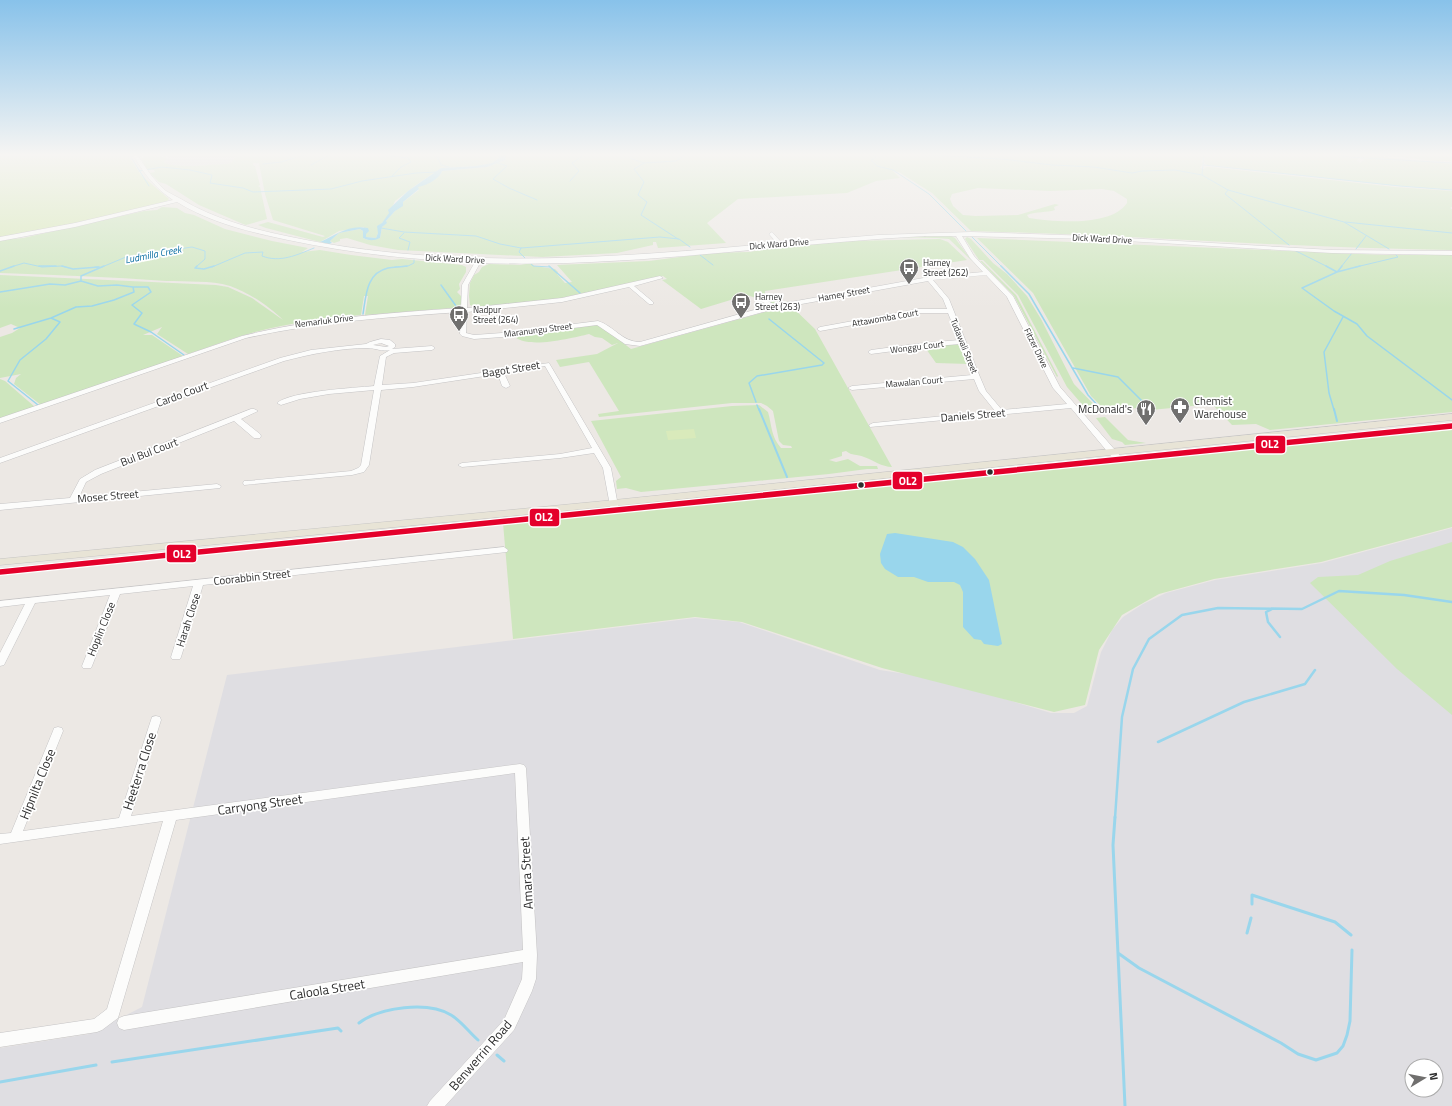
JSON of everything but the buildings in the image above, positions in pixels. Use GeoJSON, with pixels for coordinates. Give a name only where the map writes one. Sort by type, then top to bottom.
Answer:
{"type":"FeatureCollection","features":[{"type":"Feature","properties":{"kind":"main road"},"geometry":{"type":"LineString","coordinates":[[0,572],[614,507],[1112,451],[1452,417]]}},
{"type":"Feature","properties":{"kind":"main road"},"geometry":{"type":"LineString","coordinates":[[0,562],[1119,460],[1452,426]]}},
{"type":"Feature","properties":{"kind":"street"},"geometry":{"type":"LineString","coordinates":[[0,239],[68,226],[155,206]]}},
{"type":"Feature","properties":{"kind":"street","name":"Dick Ward Drive"},"geometry":{"type":"LineString","coordinates":[[189,206],[212,218],[241,227],[314,244],[389,255],[479,260],[527,261],[599,259],[892,236],[958,234],[1033,235],[1390,253],[1452,253]]}},
{"type":"Feature","properties":{"kind":"street"},"geometry":{"type":"LineString","coordinates":[[772,234],[780,244]]}},
{"type":"Feature","properties":{"kind":"street","name":"Fitzer Drive"},"geometry":{"type":"LineString","coordinates":[[958,234],[972,257],[1010,296],[1054,383],[1119,460]]}},
{"type":"Feature","properties":{"kind":"street"},"geometry":{"type":"LineString","coordinates":[[464,309],[465,285],[479,260]]}},
{"type":"Feature","properties":{"kind":"street","name":"Hamey Street"},"geometry":{"type":"LineString","coordinates":[[632,345],[773,307],[929,279],[988,273]]}},
{"type":"Feature","properties":{"kind":"street","name":"Nemarluk Drive"},"geometry":{"type":"LineString","coordinates":[[0,421],[206,349],[291,325],[331,319],[548,302],[660,278]]}},
{"type":"Feature","properties":{"kind":"street","name":"Tudawali Street"},"geometry":{"type":"LineString","coordinates":[[929,279],[946,299],[976,377],[1000,413]]}},
{"type":"Feature","properties":{"kind":"street"},"geometry":{"type":"LineString","coordinates":[[630,285],[651,303]]}},
{"type":"Feature","properties":{"kind":"street"},"geometry":{"type":"LineString","coordinates":[[757,295],[773,307]]}},
{"type":"Feature","properties":{"kind":"street","name":"Maranungu Street"},"geometry":{"type":"LineString","coordinates":[[464,309],[463,334],[470,337],[508,335],[598,323],[603,324],[624,341],[632,345]]}},
{"type":"Feature","properties":{"kind":"street","name":"Attawomba Court"},"geometry":{"type":"LineString","coordinates":[[820,330],[919,311],[950,311]]}},
{"type":"Feature","properties":{"kind":"street","name":"Wonggu Court"},"geometry":{"type":"LineString","coordinates":[[871,352],[924,345],[963,342]]}},
{"type":"Feature","properties":{"kind":"street","name":"Cardo Court"},"geometry":{"type":"LineString","coordinates":[[0,461],[275,361],[311,352],[369,346]]}},
{"type":"Feature","properties":{"kind":"street"},"geometry":{"type":"LineString","coordinates":[[247,483],[352,473],[361,470],[365,464],[384,354],[393,351],[432,348]]}},
{"type":"Feature","properties":{"kind":"street","name":"Bagot Street"},"geometry":{"type":"LineString","coordinates":[[281,403],[299,397],[329,392],[413,385],[541,364],[548,365],[607,468],[614,507]]}},
{"type":"Feature","properties":{"kind":"street"},"geometry":{"type":"LineString","coordinates":[[500,371],[506,386]]}},
{"type":"Feature","properties":{"kind":"street","name":"Mawalan Court"},"geometry":{"type":"LineString","coordinates":[[852,388],[976,377]]}},
{"type":"Feature","properties":{"kind":"street","name":"Daniels Street"},"geometry":{"type":"LineString","coordinates":[[873,425],[1072,406]]}},
{"type":"Feature","properties":{"kind":"street","name":"Bul Bul Court"},"geometry":{"type":"LineString","coordinates":[[74,499],[83,481],[98,472],[254,411]]}},
{"type":"Feature","properties":{"kind":"street"},"geometry":{"type":"LineString","coordinates":[[235,418],[257,436]]}},
{"type":"Feature","properties":{"kind":"street"},"geometry":{"type":"LineString","coordinates":[[462,465],[560,456],[596,450]]}},
{"type":"Feature","properties":{"kind":"street","name":"Mosec Street"},"geometry":{"type":"LineString","coordinates":[[0,507],[217,486]]}},
{"type":"Feature","properties":{"kind":"street","name":"Coorabbin Street"},"geometry":{"type":"LineString","coordinates":[[0,604],[504,550]]}},
{"type":"Feature","properties":{"kind":"street","name":"Harah Close"},"geometry":{"type":"LineString","coordinates":[[176,657],[199,583]]}},
{"type":"Feature","properties":{"kind":"street","name":"Hoplin Close"},"geometry":{"type":"LineString","coordinates":[[87,666],[116,592]]}},
{"type":"Feature","properties":{"kind":"street"},"geometry":{"type":"LineString","coordinates":[[0,663],[32,600]]}},
{"type":"Feature","properties":{"kind":"street","name":"Heeterra Close"},"geometry":{"type":"LineString","coordinates":[[123,822],[156,720]]}},
{"type":"Feature","properties":{"kind":"street","name":"Hipnilta Close"},"geometry":{"type":"LineString","coordinates":[[15,837],[58,731]]}},
{"type":"Feature","properties":{"kind":"street","name":"Carryong Street"},"geometry":{"type":"LineString","coordinates":[[0,839],[520,768]]}},
{"type":"Feature","properties":{"kind":"street","name":"Amara Street"},"geometry":{"type":"LineString","coordinates":[[520,768],[530,955],[529,979]]}},
{"type":"Feature","properties":{"kind":"street"},"geometry":{"type":"LineString","coordinates":[[118,1018],[171,816]]}},
{"type":"Feature","properties":{"kind":"street","name":"Caloola Street"},"geometry":{"type":"LineString","coordinates":[[0,1040],[97,1025],[118,1018],[530,955]]}},
{"type":"Feature","properties":{"kind":"street","name":"Benwerrin Road"},"geometry":{"type":"LineString","coordinates":[[435,1106],[508,1025],[522,1000],[529,979]]}},
{"type":"Feature","properties":{"kind":"shaded area"},"geometry":{"type":"Polygon","coordinates":[[[1452,528],[1452,1106],[0,1106],[0,1048],[89,1034],[142,1007],[227,675],[695,618],[739,622],[880,670],[919,676],[985,693],[1051,713],[1074,713],[1087,706],[1101,652],[1112,630],[1123,617],[1143,604],[1166,593],[1215,580],[1322,563],[1452,528]]]}},
{"type":"Feature","properties":{"kind":"green space"},"geometry":{"type":"Polygon","coordinates":[[[0,206],[151,206],[63,226],[0,237],[0,206]]]}},
{"type":"Feature","properties":{"kind":"green space"},"geometry":{"type":"Polygon","coordinates":[[[200,206],[264,206],[267,219],[246,225],[200,206]]]}},
{"type":"Feature","properties":{"kind":"green space"},"geometry":{"type":"Polygon","coordinates":[[[269,206],[393,206],[388,216],[382,223],[376,238],[366,237],[364,227],[339,231],[320,242],[258,225],[268,222],[323,237],[325,236],[273,220],[269,206]]]}},
{"type":"Feature","properties":{"kind":"green space"},"geometry":{"type":"Polygon","coordinates":[[[400,206],[729,206],[707,223],[726,243],[658,248],[656,242],[653,242],[653,245],[617,253],[542,257],[398,250],[370,245],[347,238],[340,239],[340,241],[334,243],[330,241],[339,233],[360,229],[363,231],[363,238],[368,240],[380,238],[382,227],[400,206]]]}},
{"type":"Feature","properties":{"kind":"green space"},"geometry":{"type":"Polygon","coordinates":[[[945,206],[953,206],[963,215],[976,216],[1018,215],[1050,206],[1057,206],[1054,207],[1055,210],[1027,215],[1029,218],[1053,221],[1081,221],[1108,216],[1119,211],[1124,206],[1452,206],[1450,208],[1452,209],[1452,250],[1331,247],[1091,235],[971,231],[945,206]]]}},
{"type":"Feature","properties":{"kind":"green space"},"geometry":{"type":"Polygon","coordinates":[[[162,207],[177,208],[185,213],[194,215],[225,229],[272,241],[308,248],[302,252],[320,250],[392,260],[402,259],[462,265],[466,267],[466,272],[459,284],[460,289],[457,292],[462,297],[461,304],[457,308],[365,315],[368,296],[364,296],[361,315],[308,321],[281,326],[238,337],[188,354],[157,334],[162,327],[143,335],[152,335],[183,356],[41,405],[14,384],[16,378],[21,374],[0,378],[0,337],[12,333],[20,328],[11,324],[0,328],[0,275],[216,285],[228,287],[252,298],[283,320],[272,310],[251,296],[230,286],[222,284],[0,273],[0,240],[23,238],[144,211],[157,210],[162,207]]]}},
{"type":"Feature","properties":{"kind":"green space"},"geometry":{"type":"Polygon","coordinates":[[[951,236],[955,238],[972,261],[949,239],[895,237],[951,236]]]}},
{"type":"Feature","properties":{"kind":"green space"},"geometry":{"type":"Polygon","coordinates":[[[967,237],[971,239],[993,263],[1007,274],[1027,296],[1041,319],[1074,384],[1103,414],[1096,413],[1093,415],[1067,387],[1018,295],[983,260],[979,260],[965,239],[967,237]]]}},
{"type":"Feature","properties":{"kind":"green space"},"geometry":{"type":"Polygon","coordinates":[[[977,238],[1385,255],[1452,255],[1452,412],[1270,430],[1256,424],[1232,425],[1212,404],[1141,411],[1138,408],[1112,410],[1114,413],[1108,413],[1091,396],[1033,293],[977,238]]]}},
{"type":"Feature","properties":{"kind":"green space"},"geometry":{"type":"Polygon","coordinates":[[[940,239],[948,242],[967,260],[765,291],[765,297],[768,299],[790,302],[773,304],[758,299],[766,305],[753,310],[763,304],[756,298],[747,295],[701,309],[662,280],[667,279],[663,276],[561,298],[475,307],[470,305],[470,283],[474,275],[479,272],[482,267],[489,264],[520,265],[532,263],[534,266],[555,269],[558,272],[557,274],[565,283],[572,282],[557,265],[649,261],[710,253],[749,252],[773,248],[851,241],[940,239]]]}},
{"type":"Feature","properties":{"kind":"green space"},"geometry":{"type":"Polygon","coordinates":[[[980,261],[982,261],[1016,295],[1058,376],[1057,377],[1014,296],[980,261]]]}},
{"type":"Feature","properties":{"kind":"green space"},"geometry":{"type":"Polygon","coordinates":[[[790,305],[815,329],[892,467],[881,465],[867,458],[850,454],[846,451],[842,452],[842,456],[829,460],[836,462],[848,459],[860,466],[877,466],[878,469],[641,492],[626,488],[617,489],[616,481],[621,477],[591,421],[732,406],[759,405],[768,412],[775,440],[781,448],[792,448],[791,446],[783,445],[779,441],[773,411],[761,403],[732,403],[599,417],[598,414],[619,411],[589,362],[560,367],[556,360],[597,354],[618,343],[612,345],[602,338],[589,334],[551,342],[530,342],[515,337],[595,325],[601,326],[631,349],[790,305]]]}},
{"type":"Feature","properties":{"kind":"green space"},"geometry":{"type":"Polygon","coordinates":[[[961,345],[969,364],[936,363],[924,346],[961,345]]]}},
{"type":"Feature","properties":{"kind":"green space"},"geometry":{"type":"Polygon","coordinates":[[[0,379],[5,381],[35,407],[0,419],[0,379]]]}},
{"type":"Feature","properties":{"kind":"green space"},"geometry":{"type":"Polygon","coordinates":[[[1105,417],[1128,440],[1146,443],[1125,445],[1122,442],[1112,439],[1096,418],[1105,417]]]}},
{"type":"Feature","properties":{"kind":"green space"},"geometry":{"type":"Polygon","coordinates":[[[694,429],[696,438],[668,440],[666,431],[694,429]]]}},
{"type":"Feature","properties":{"kind":"green space"},"geometry":{"type":"Polygon","coordinates":[[[1452,430],[1452,527],[1321,562],[1214,579],[1159,594],[1122,615],[1099,650],[1085,705],[1054,712],[882,668],[742,622],[695,617],[513,639],[503,523],[1452,430]]]}},
{"type":"Feature","properties":{"kind":"green space"},"geometry":{"type":"Polygon","coordinates":[[[1452,542],[1452,715],[1397,669],[1310,583],[1318,577],[1358,575],[1390,561],[1452,542]]]}},
{"type":"Feature","properties":{"kind":"water"},"geometry":{"type":"Polygon","coordinates":[[[393,206],[403,206],[395,211],[386,221],[387,223],[382,227],[380,238],[368,240],[363,238],[363,231],[360,229],[339,233],[330,241],[332,243],[329,244],[320,242],[342,231],[361,227],[368,228],[369,231],[366,234],[366,237],[376,238],[378,233],[377,226],[382,223],[389,213],[388,210],[393,206]]]}},
{"type":"Feature","properties":{"kind":"water"},"geometry":{"type":"Polygon","coordinates":[[[895,533],[953,542],[963,547],[975,559],[989,580],[1002,644],[998,646],[984,644],[981,640],[974,639],[963,627],[963,592],[960,585],[954,582],[928,582],[914,577],[898,577],[885,569],[881,563],[880,554],[887,534],[895,533]]]}},
{"type":"Feature","properties":{"kind":"waterway"},"geometry":{"type":"LineString","coordinates":[[645,206],[641,215],[678,239]]}},
{"type":"Feature","properties":{"kind":"waterway"},"geometry":{"type":"LineString","coordinates":[[941,206],[966,231]]}},
{"type":"Feature","properties":{"kind":"waterway"},"geometry":{"type":"LineString","coordinates":[[1240,206],[1289,245]]}},
{"type":"Feature","properties":{"kind":"waterway"},"geometry":{"type":"LineString","coordinates":[[1285,206],[1344,222],[1389,249]]}},
{"type":"Feature","properties":{"kind":"waterway"},"geometry":{"type":"LineString","coordinates":[[1345,222],[1452,233]]}},
{"type":"Feature","properties":{"kind":"waterway"},"geometry":{"type":"LineString","coordinates":[[381,228],[404,232],[476,236],[500,244],[521,248]]}},
{"type":"Feature","properties":{"kind":"waterway"},"geometry":{"type":"LineString","coordinates":[[404,233],[399,238],[410,242],[408,250]]}},
{"type":"Feature","properties":{"kind":"waterway"},"geometry":{"type":"LineString","coordinates":[[1356,249],[1366,236]]}},
{"type":"Feature","properties":{"kind":"waterway"},"geometry":{"type":"LineString","coordinates":[[521,248],[660,237],[678,239]]}},
{"type":"Feature","properties":{"kind":"waterway"},"geometry":{"type":"LineString","coordinates":[[972,237],[1029,294],[1088,395],[1102,410]]}},
{"type":"Feature","properties":{"kind":"waterway"},"geometry":{"type":"LineString","coordinates":[[678,239],[690,247]]}},
{"type":"Feature","properties":{"kind":"waterway","name":"Ludmilla Creek"},"geometry":{"type":"LineString","coordinates":[[102,267],[126,257],[192,247],[205,251],[205,259],[196,267]]}},
{"type":"Feature","properties":{"kind":"waterway","name":"Ludmilla Creek"},"geometry":{"type":"LineString","coordinates":[[212,267],[245,253],[263,252],[262,256],[275,259],[288,257],[314,248]]}},
{"type":"Feature","properties":{"kind":"waterway"},"geometry":{"type":"LineString","coordinates":[[521,248],[519,252],[526,259]]}},
{"type":"Feature","properties":{"kind":"waterway"},"geometry":{"type":"LineString","coordinates":[[1294,250],[1326,266]]}},
{"type":"Feature","properties":{"kind":"waterway"},"geometry":{"type":"LineString","coordinates":[[1341,267],[1352,253]]}},
{"type":"Feature","properties":{"kind":"waterway"},"geometry":{"type":"LineString","coordinates":[[700,255],[713,265]]}},
{"type":"Feature","properties":{"kind":"waterway"},"geometry":{"type":"LineString","coordinates":[[1358,267],[1398,257],[1396,255]]}},
{"type":"Feature","properties":{"kind":"waterway"},"geometry":{"type":"LineString","coordinates":[[404,266],[414,263],[414,260]]}},
{"type":"Feature","properties":{"kind":"waterway"},"geometry":{"type":"LineString","coordinates":[[529,262],[533,266],[550,267]]}},
{"type":"Feature","properties":{"kind":"waterway"},"geometry":{"type":"LineString","coordinates":[[12,267],[24,263],[42,267],[65,267]]}},
{"type":"Feature","properties":{"kind":"waterway"},"geometry":{"type":"LineString","coordinates":[[39,266],[56,266]]}},
{"type":"Feature","properties":{"kind":"waterway","name":"Ludmilla Creek"},"geometry":{"type":"LineString","coordinates":[[81,281],[81,276],[104,266]]}},
{"type":"Feature","properties":{"kind":"waterway","name":"Ludmilla Creek"},"geometry":{"type":"LineString","coordinates":[[196,267],[195,268],[204,269],[214,266]]}},
{"type":"Feature","properties":{"kind":"waterway"},"geometry":{"type":"LineString","coordinates":[[363,314],[368,286],[375,275],[388,268],[404,266]]}},
{"type":"Feature","properties":{"kind":"waterway"},"geometry":{"type":"LineString","coordinates":[[395,267],[404,266]]}},
{"type":"Feature","properties":{"kind":"waterway"},"geometry":{"type":"LineString","coordinates":[[549,266],[580,293]]}},
{"type":"Feature","properties":{"kind":"waterway"},"geometry":{"type":"LineString","coordinates":[[1326,266],[1337,272]]}},
{"type":"Feature","properties":{"kind":"waterway"},"geometry":{"type":"LineString","coordinates":[[1338,271],[1342,266]]}},
{"type":"Feature","properties":{"kind":"waterway"},"geometry":{"type":"LineString","coordinates":[[0,271],[12,267]]}},
{"type":"Feature","properties":{"kind":"waterway"},"geometry":{"type":"LineString","coordinates":[[65,267],[73,269],[99,267],[95,267]]}},
{"type":"Feature","properties":{"kind":"waterway"},"geometry":{"type":"LineString","coordinates":[[1337,272],[1358,267]]}},
{"type":"Feature","properties":{"kind":"waterway"},"geometry":{"type":"LineString","coordinates":[[1337,272],[1302,288],[1334,311],[1357,324],[1367,336],[1452,400]]}},
{"type":"Feature","properties":{"kind":"waterway"},"geometry":{"type":"LineString","coordinates":[[0,292],[50,284],[65,285],[81,281]]}},
{"type":"Feature","properties":{"kind":"waterway","name":"Ludmilla Creek"},"geometry":{"type":"LineString","coordinates":[[81,281],[98,286],[117,285],[133,287]]}},
{"type":"Feature","properties":{"kind":"waterway"},"geometry":{"type":"LineString","coordinates":[[441,285],[456,306]]}},
{"type":"Feature","properties":{"kind":"waterway","name":"Ludmilla Creek"},"geometry":{"type":"LineString","coordinates":[[51,318],[76,307],[92,306],[114,300],[134,292],[133,287]]}},
{"type":"Feature","properties":{"kind":"waterway"},"geometry":{"type":"LineString","coordinates":[[133,287],[148,287],[151,292],[132,305],[142,313],[134,324],[151,332],[184,355]]}},
{"type":"Feature","properties":{"kind":"waterway"},"geometry":{"type":"LineString","coordinates":[[1334,410],[1329,393],[1324,352],[1343,317]]}},
{"type":"Feature","properties":{"kind":"waterway","name":"Ludmilla Creek"},"geometry":{"type":"LineString","coordinates":[[14,329],[51,318]]}},
{"type":"Feature","properties":{"kind":"waterway"},"geometry":{"type":"LineString","coordinates":[[38,405],[8,381],[20,360],[46,339],[60,322],[51,318]]}},
{"type":"Feature","properties":{"kind":"waterway"},"geometry":{"type":"LineString","coordinates":[[756,402],[749,383],[757,376],[822,365],[824,363],[769,319]]}},
{"type":"Feature","properties":{"kind":"waterway"},"geometry":{"type":"LineString","coordinates":[[1073,368],[1118,377],[1149,408]]}},
{"type":"Feature","properties":{"kind":"waterway"},"geometry":{"type":"LineString","coordinates":[[757,405],[759,410]]}},
{"type":"Feature","properties":{"kind":"waterway"},"geometry":{"type":"LineString","coordinates":[[759,409],[787,477]]}},
{"type":"Feature","properties":{"kind":"waterway"},"geometry":{"type":"LineString","coordinates":[[1334,409],[1337,421]]}},
{"type":"Feature","properties":{"kind":"waterway"},"geometry":{"type":"LineString","coordinates":[[1102,410],[1105,413]]}},
{"type":"Feature","properties":{"kind":"waterway"},"geometry":{"type":"LineString","coordinates":[[1115,818],[1122,717],[1133,669],[1149,639],[1182,615],[1218,608],[1302,609],[1339,591],[1404,595],[1452,602]]}},
{"type":"Feature","properties":{"kind":"waterway"},"geometry":{"type":"LineString","coordinates":[[1272,609],[1266,612],[1268,622],[1280,637]]}},
{"type":"Feature","properties":{"kind":"waterway"},"geometry":{"type":"LineString","coordinates":[[1158,742],[1244,702],[1305,684],[1315,670]]}},
{"type":"Feature","properties":{"kind":"waterway"},"geometry":{"type":"LineString","coordinates":[[1115,817],[1113,845],[1125,1106]]}},
{"type":"Feature","properties":{"kind":"waterway"},"geometry":{"type":"LineString","coordinates":[[1252,904],[1252,895],[1335,922],[1351,935]]}},
{"type":"Feature","properties":{"kind":"waterway"},"geometry":{"type":"LineString","coordinates":[[1247,933],[1251,918]]}},
{"type":"Feature","properties":{"kind":"waterway"},"geometry":{"type":"LineString","coordinates":[[1118,953],[1139,968],[1281,1043],[1298,1054],[1316,1060],[1337,1053],[1343,1046],[1347,1035],[1350,1021],[1352,950]]}},
{"type":"Feature","properties":{"kind":"waterway"},"geometry":{"type":"LineString","coordinates":[[359,1023],[368,1017],[391,1010],[417,1007],[430,1008],[455,1017],[478,1040]]}},
{"type":"Feature","properties":{"kind":"waterway"},"geometry":{"type":"LineString","coordinates":[[112,1062],[338,1028],[341,1031]]}},
{"type":"Feature","properties":{"kind":"waterway"},"geometry":{"type":"LineString","coordinates":[[497,1055],[504,1061]]}},
{"type":"Feature","properties":{"kind":"waterway"},"geometry":{"type":"LineString","coordinates":[[0,1082],[96,1065]]}},
{"type":"Feature","properties":{"kind":"transit line","name":"OL2"},"geometry":{"type":"LineString","coordinates":[[0,572],[1452,426]]}},
{"type":"Feature","properties":{"kind":"place","name":"Harney Street (262)"},"geometry":{"type":"Point","coordinates":[909,285]}},
{"type":"Feature","properties":{"kind":"place","name":"Harney Street (263)"},"geometry":{"type":"Point","coordinates":[741,319]}},
{"type":"Feature","properties":{"kind":"place","name":"Nadpur Street (264)"},"geometry":{"type":"Point","coordinates":[459,332]}},
{"type":"Feature","properties":{"kind":"place","name":"Chemist Warehouse"},"geometry":{"type":"Point","coordinates":[1180,424]}},
{"type":"Feature","properties":{"kind":"place","name":"McDonald's"},"geometry":{"type":"Point","coordinates":[1146,426]}}]}
